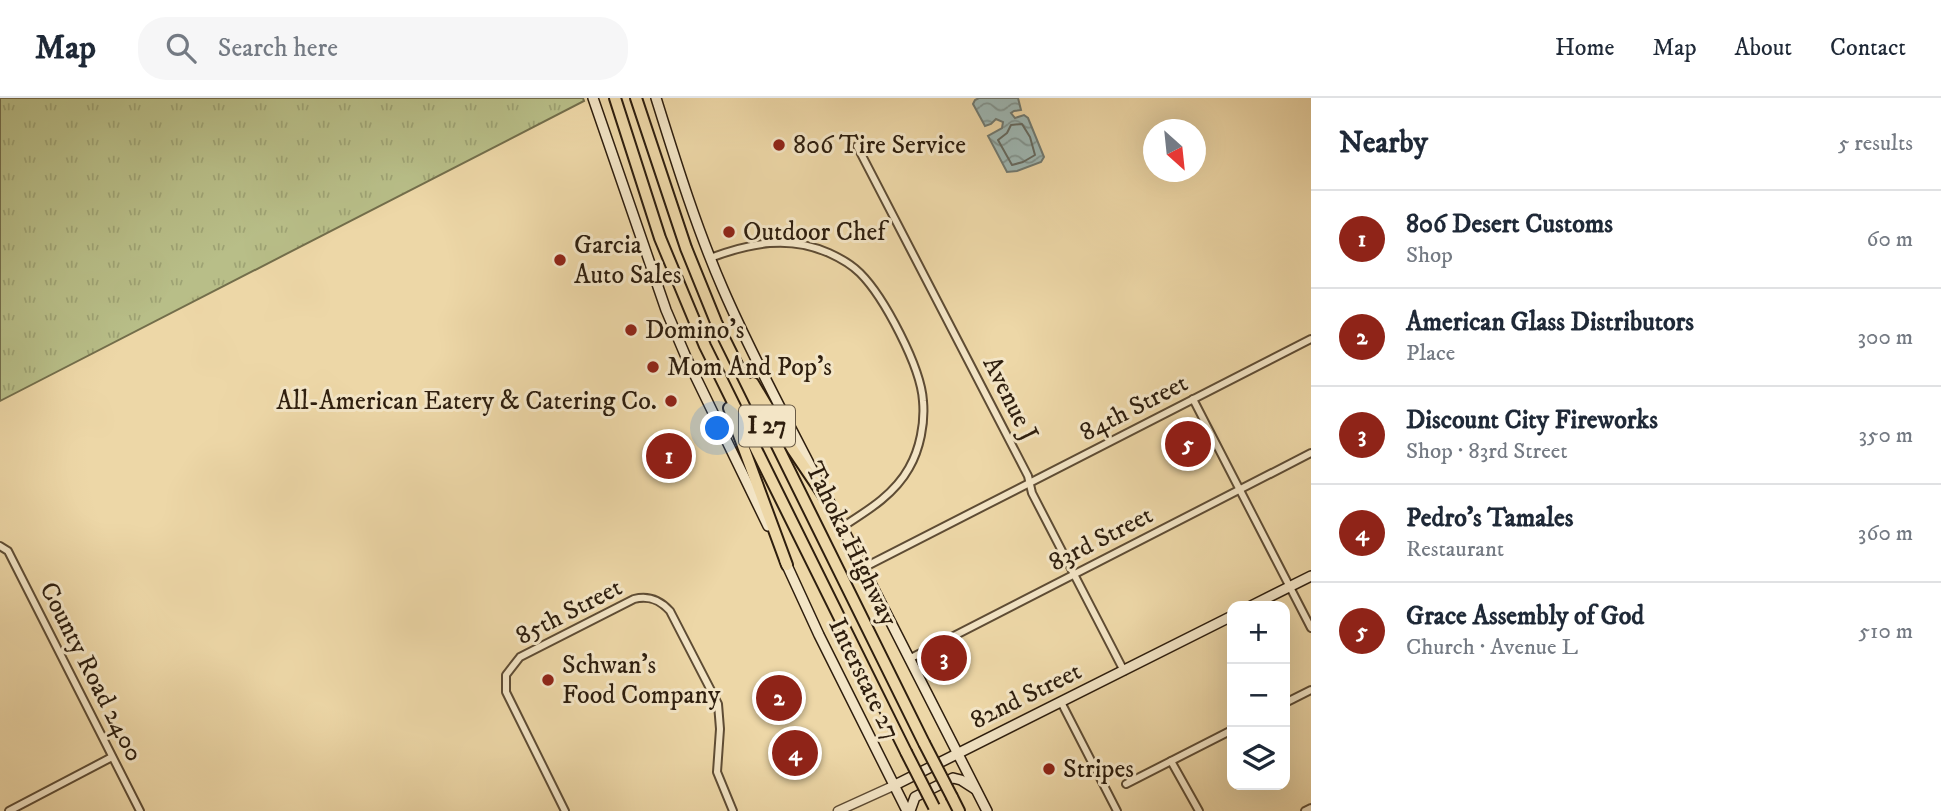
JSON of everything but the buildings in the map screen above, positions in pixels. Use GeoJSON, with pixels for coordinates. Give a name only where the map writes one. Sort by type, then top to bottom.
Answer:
{"type":"FeatureCollection","features":[{"type":"Feature","properties":{"kind":"highway","name":"Tahoka Highway"},"geometry":{"type":"LineString","coordinates":[[615,98],[660,238],[710,356],[935,809]]}},
{"type":"Feature","properties":{"kind":"highway","name":"Tahoka Highway"},"geometry":{"type":"LineString","coordinates":[[636,98],[686,248],[727,344],[959,811]]}},
{"type":"Feature","properties":{"kind":"highway"},"geometry":{"type":"LineString","coordinates":[[727,344],[830,505]]}},
{"type":"Feature","properties":{"kind":"highway"},"geometry":{"type":"LineString","coordinates":[[710,356],[787,565]]}},
{"type":"Feature","properties":{"kind":"main road"},"geometry":{"type":"LineString","coordinates":[[593,98],[666,310],[787,565]]}},
{"type":"Feature","properties":{"kind":"main road","name":"Tahoka Highway"},"geometry":{"type":"LineString","coordinates":[[656,98],[681,179],[710,258],[763,374],[830,505]]}},
{"type":"Feature","properties":{"kind":"main road","name":"Interstate 27"},"geometry":{"type":"LineString","coordinates":[[830,505],[988,811]]}},
{"type":"Feature","properties":{"kind":"main road","name":"Interstate 27"},"geometry":{"type":"LineString","coordinates":[[787,565],[893,786],[908,811]]}},
{"type":"Feature","properties":{"kind":"main road"},"geometry":{"type":"LineString","coordinates":[[1261,601],[1311,576]]}},
{"type":"Feature","properties":{"kind":"main road","name":"82nd Street"},"geometry":{"type":"LineString","coordinates":[[893,786],[1227,619]]}},
{"type":"Feature","properties":{"kind":"main road"},"geometry":{"type":"LineString","coordinates":[[908,811],[915,797],[948,779],[961,780],[977,790]]}},
{"type":"Feature","properties":{"kind":"street","name":"Avenue J"},"geometry":{"type":"LineString","coordinates":[[857,146],[976,374],[1030,483],[1032,493],[1124,671]]}},
{"type":"Feature","properties":{"kind":"street"},"geometry":{"type":"LineString","coordinates":[[710,258],[765,242],[794,243],[833,255],[855,269],[866,280],[881,301],[914,366],[924,403],[915,456],[895,488],[842,527]]}},
{"type":"Feature","properties":{"kind":"street","name":"84th Street"},"geometry":{"type":"LineString","coordinates":[[863,568],[1311,339]]}},
{"type":"Feature","properties":{"kind":"street"},"geometry":{"type":"LineString","coordinates":[[1193,399],[1311,628]]}},
{"type":"Feature","properties":{"kind":"street","name":"83rd Street"},"geometry":{"type":"LineString","coordinates":[[909,659],[1311,453]]}},
{"type":"Feature","properties":{"kind":"street","name":"County Road 2400"},"geometry":{"type":"LineString","coordinates":[[0,545],[8,551],[140,811]]}},
{"type":"Feature","properties":{"kind":"street","name":"85th Street"},"geometry":{"type":"LineString","coordinates":[[565,811],[511,703],[505,687],[506,675],[520,657],[634,599],[647,597],[667,607],[718,704],[720,729],[717,772],[733,811]]}},
{"type":"Feature","properties":{"kind":"street"},"geometry":{"type":"LineString","coordinates":[[1290,700],[1311,690]]}},
{"type":"Feature","properties":{"kind":"street"},"geometry":{"type":"LineString","coordinates":[[1061,702],[1117,811]]}},
{"type":"Feature","properties":{"kind":"street"},"geometry":{"type":"LineString","coordinates":[[1126,784],[1227,733]]}},
{"type":"Feature","properties":{"kind":"street"},"geometry":{"type":"LineString","coordinates":[[9,811],[112,757]]}},
{"type":"Feature","properties":{"kind":"street"},"geometry":{"type":"LineString","coordinates":[[1171,761],[1199,811]]}},
{"type":"Feature","properties":{"kind":"street","name":"82nd Street"},"geometry":{"type":"LineString","coordinates":[[838,811],[893,786]]}},
{"type":"Feature","properties":{"kind":"street"},"geometry":{"type":"LineString","coordinates":[[1305,811],[1311,808]]}},
{"type":"Feature","properties":{"kind":"green space"},"geometry":{"type":"Polygon","coordinates":[[[0,98],[583,98],[584,101],[0,401],[0,98]]]}},
{"type":"Feature","properties":{"kind":"water"},"geometry":{"type":"Polygon","coordinates":[[[979,98],[1018,98],[1021,110],[1011,113],[1015,118],[1024,115],[1028,118],[1044,157],[1041,162],[1007,172],[988,136],[1002,128],[1003,122],[996,119],[985,126],[973,104],[979,98]]]}},
{"type":"Feature","properties":{"kind":"place","name":"806 Tire Service"},"geometry":{"type":"Point","coordinates":[779,145]}},
{"type":"Feature","properties":{"kind":"place","name":"Outdoor Chef"},"geometry":{"type":"Point","coordinates":[729,232]}},
{"type":"Feature","properties":{"kind":"place","name":"Garcia Auto Sales"},"geometry":{"type":"Point","coordinates":[560,260]}},
{"type":"Feature","properties":{"kind":"place","name":"Domino's"},"geometry":{"type":"Point","coordinates":[631,330]}},
{"type":"Feature","properties":{"kind":"place","name":"Mom And Pop's"},"geometry":{"type":"Point","coordinates":[653,367]}},
{"type":"Feature","properties":{"kind":"place","name":"All-American Eatery & Catering Co."},"geometry":{"type":"Point","coordinates":[671,401]}},
{"type":"Feature","properties":{"kind":"place","name":"Grace Assembly of God"},"geometry":{"type":"Point","coordinates":[1188,444]}},
{"type":"Feature","properties":{"kind":"place","name":"806 Desert Customs"},"geometry":{"type":"Point","coordinates":[669,456]}},
{"type":"Feature","properties":{"kind":"place","name":"Discount City Fireworks"},"geometry":{"type":"Point","coordinates":[944,658]}},
{"type":"Feature","properties":{"kind":"place","name":"Schwan's Food Company"},"geometry":{"type":"Point","coordinates":[548,680]}},
{"type":"Feature","properties":{"kind":"place","name":"American Glass Distributors"},"geometry":{"type":"Point","coordinates":[779,698]}},
{"type":"Feature","properties":{"kind":"place","name":"Pedro's Tamales"},"geometry":{"type":"Point","coordinates":[795,753]}},
{"type":"Feature","properties":{"kind":"place","name":"Stripes"},"geometry":{"type":"Point","coordinates":[1049,769]}}]}
